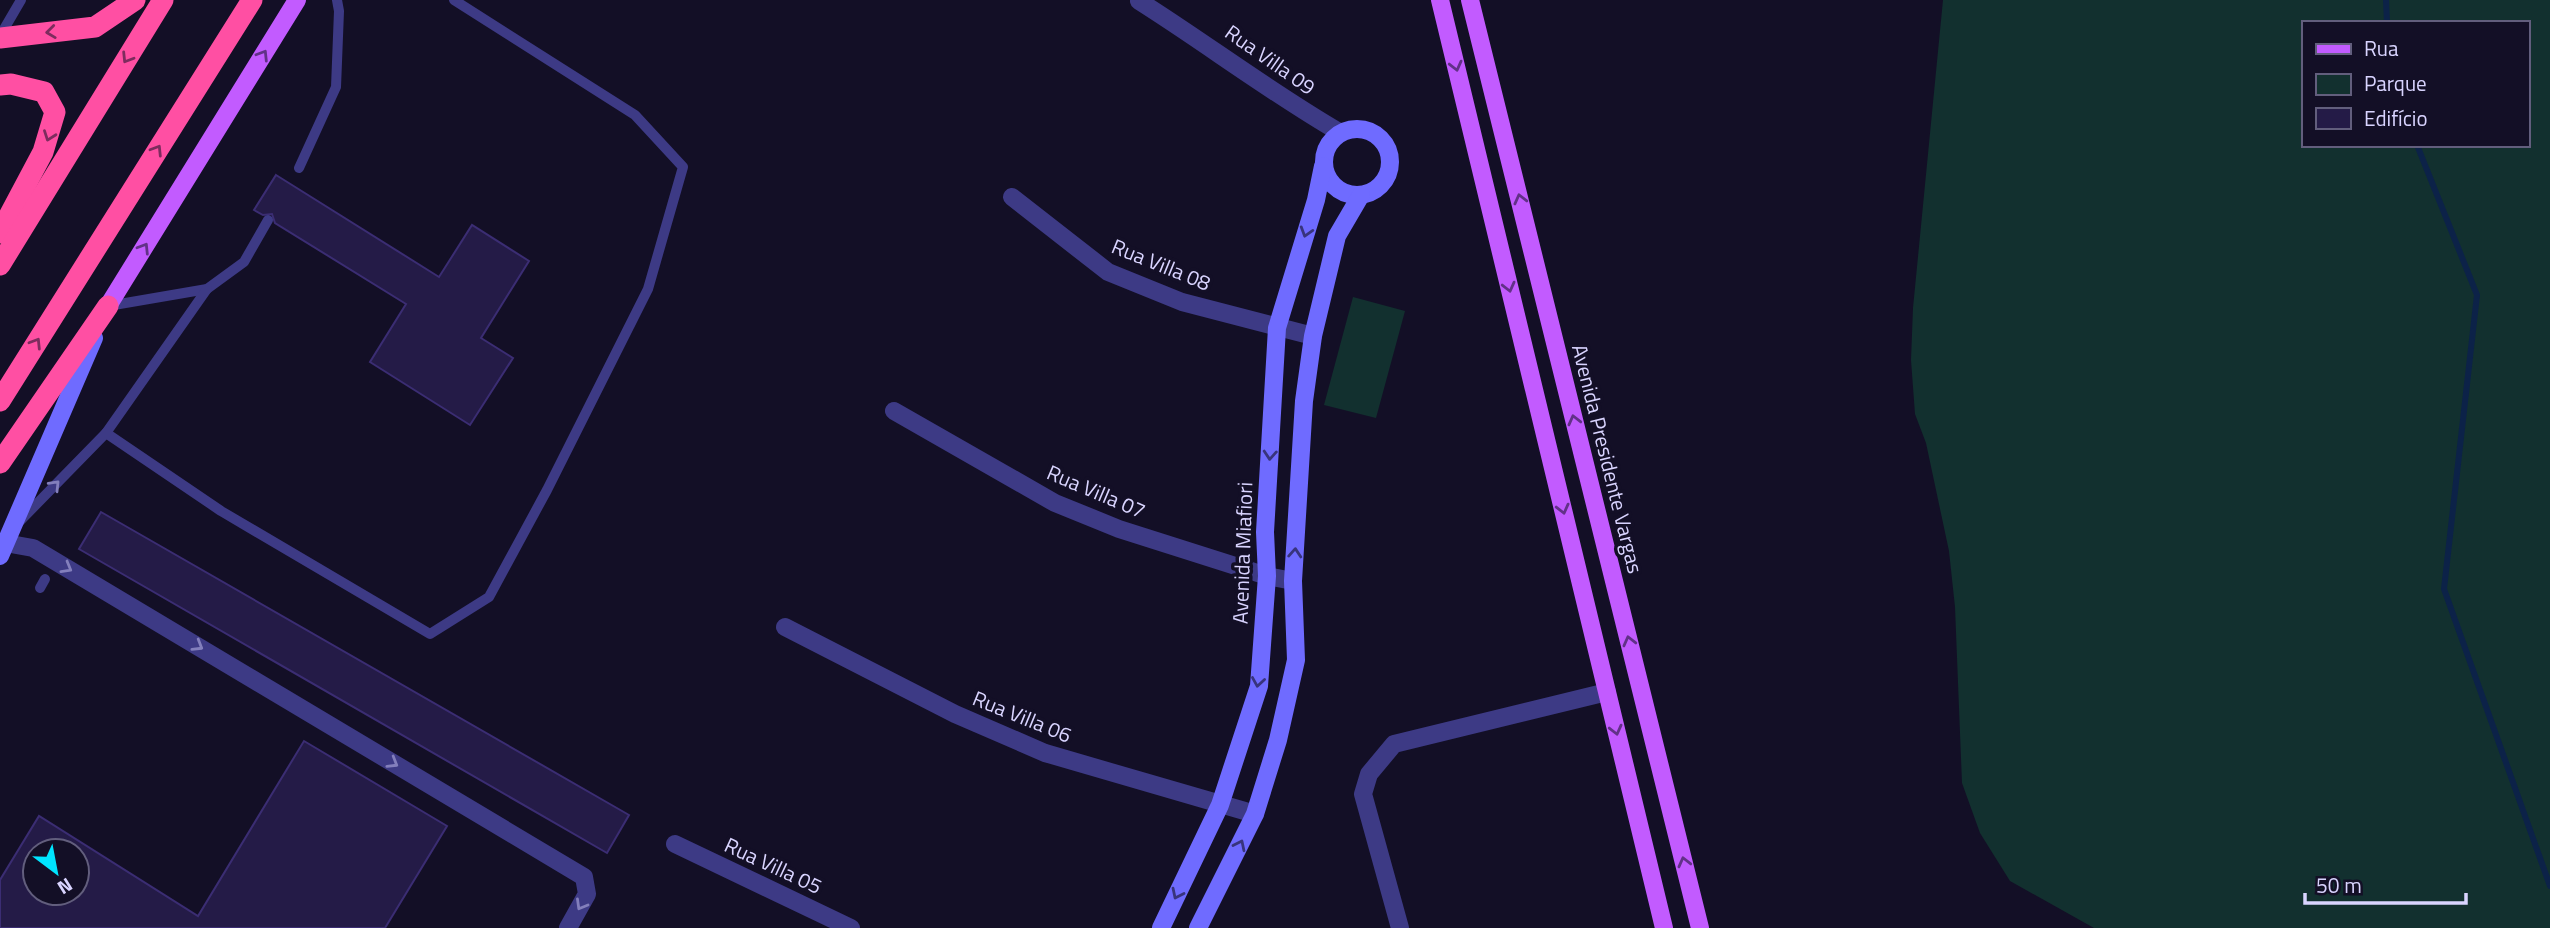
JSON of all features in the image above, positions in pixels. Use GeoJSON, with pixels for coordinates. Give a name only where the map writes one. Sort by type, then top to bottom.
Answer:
{"type":"FeatureCollection","features":[{"type":"Feature","properties":{"kind":"highway"},"geometry":{"type":"LineString","coordinates":[[0,37],[95,27],[135,0]]}},
{"type":"Feature","properties":{"kind":"highway"},"geometry":{"type":"LineString","coordinates":[[0,265],[163,0]]}},
{"type":"Feature","properties":{"kind":"highway"},"geometry":{"type":"LineString","coordinates":[[0,401],[252,0]]}},
{"type":"Feature","properties":{"kind":"highway"},"geometry":{"type":"LineString","coordinates":[[0,85],[10,84],[44,92],[55,112],[43,152],[0,233]]}},
{"type":"Feature","properties":{"kind":"highway"},"geometry":{"type":"LineString","coordinates":[[0,463],[108,306]]}},
{"type":"Feature","properties":{"kind":"main road"},"geometry":{"type":"LineString","coordinates":[[108,306],[297,0]]}},
{"type":"Feature","properties":{"kind":"main road"},"geometry":{"type":"LineString","coordinates":[[1440,0],[1664,928]]}},
{"type":"Feature","properties":{"kind":"main road","name":"Avenida Presidente Vargas"},"geometry":{"type":"LineString","coordinates":[[1471,0],[1700,928]]}},
{"type":"Feature","properties":{"kind":"main road"},"geometry":{"type":"LineString","coordinates":[[1519,329],[1550,322]]}},
{"type":"Feature","properties":{"kind":"street","name":"Rua Villa 09"},"geometry":{"type":"LineString","coordinates":[[1139,1],[1223,54],[1275,95],[1339,132]]}},
{"type":"Feature","properties":{"kind":"street"},"geometry":{"type":"LineString","coordinates":[[1198,928],[1255,814],[1278,740],[1296,660],[1293,580],[1304,401],[1313,336],[1337,236],[1361,195],[1383,182],[1389,170],[1390,157],[1386,145],[1366,129],[1352,128],[1339,132],[1330,141],[1323,166],[1327,179],[1336,188],[1348,194],[1361,195]]}},
{"type":"Feature","properties":{"kind":"street","name":"Avenida Miafiori"},"geometry":{"type":"LineString","coordinates":[[1161,928],[1220,805],[1259,686],[1267,576],[1265,532],[1277,328],[1316,200],[1323,166]]}},
{"type":"Feature","properties":{"kind":"street","name":"Rua Villa 08"},"geometry":{"type":"LineString","coordinates":[[1012,197],[1108,272],[1182,302],[1313,336]]}},
{"type":"Feature","properties":{"kind":"street"},"geometry":{"type":"LineString","coordinates":[[108,306],[3,547],[33,548],[584,877],[587,894],[568,928]]}},
{"type":"Feature","properties":{"kind":"street","name":"Rua Villa 07"},"geometry":{"type":"LineString","coordinates":[[894,411],[1055,503],[1119,529],[1267,576],[1293,580]]}},
{"type":"Feature","properties":{"kind":"street","name":"Rua Villa 06"},"geometry":{"type":"LineString","coordinates":[[785,626],[955,714],[1045,753],[1255,814]]}},
{"type":"Feature","properties":{"kind":"street"},"geometry":{"type":"LineString","coordinates":[[1400,928],[1363,794],[1369,774],[1394,744],[1607,692]]}},
{"type":"Feature","properties":{"kind":"street","name":"Rua Villa 05"},"geometry":{"type":"LineString","coordinates":[[675,844],[851,928]]}},
{"type":"Feature","properties":{"kind":"lane"},"geometry":{"type":"LineString","coordinates":[[0,37],[21,0]]}},
{"type":"Feature","properties":{"kind":"lane"},"geometry":{"type":"LineString","coordinates":[[299,168],[335,87],[339,12],[337,0]]}},
{"type":"Feature","properties":{"kind":"lane"},"geometry":{"type":"LineString","coordinates":[[106,433],[221,511],[430,634],[489,597],[547,491],[648,289],[683,167],[635,115],[454,0]]}},
{"type":"Feature","properties":{"kind":"lane"},"geometry":{"type":"LineString","coordinates":[[3,547],[106,433],[207,289],[243,262],[268,220]]}},
{"type":"Feature","properties":{"kind":"lane"},"geometry":{"type":"LineString","coordinates":[[108,306],[207,289]]}},
{"type":"Feature","properties":{"kind":"green space"},"geometry":{"type":"Polygon","coordinates":[[[1943,0],[2550,0],[2550,928],[2094,928],[2010,881],[1980,833],[1962,783],[1955,607],[1949,551],[1926,443],[1915,414],[1911,360],[1913,308],[1943,0]]]}},
{"type":"Feature","properties":{"kind":"green space"},"geometry":{"type":"Polygon","coordinates":[[[1353,297],[1405,311],[1376,418],[1324,405],[1353,297]]]}},
{"type":"Feature","properties":{"kind":"building"},"geometry":{"type":"Polygon","coordinates":[[[276,175],[439,277],[472,225],[529,261],[481,338],[513,358],[470,425],[370,362],[406,304],[275,223],[272,214],[263,215],[254,210],[276,175]]]}},
{"type":"Feature","properties":{"kind":"building"},"geometry":{"type":"Polygon","coordinates":[[[101,512],[629,815],[607,853],[79,549],[101,512]]]}},
{"type":"Feature","properties":{"kind":"building"},"geometry":{"type":"Polygon","coordinates":[[[304,741],[447,826],[385,928],[0,928],[0,880],[21,846],[21,907],[91,907],[91,849],[198,916],[304,741]]]}},
{"type":"Feature","properties":{"kind":"building"},"geometry":{"type":"Polygon","coordinates":[[[39,816],[72,837],[26,837],[39,816]]]}},
{"type":"Feature","properties":{"kind":"waterway"},"geometry":{"type":"LineString","coordinates":[[2386,0],[2387,21]]}},
{"type":"Feature","properties":{"kind":"waterway"},"geometry":{"type":"LineString","coordinates":[[2418,147],[2477,295],[2444,589],[2550,886]]}}]}
